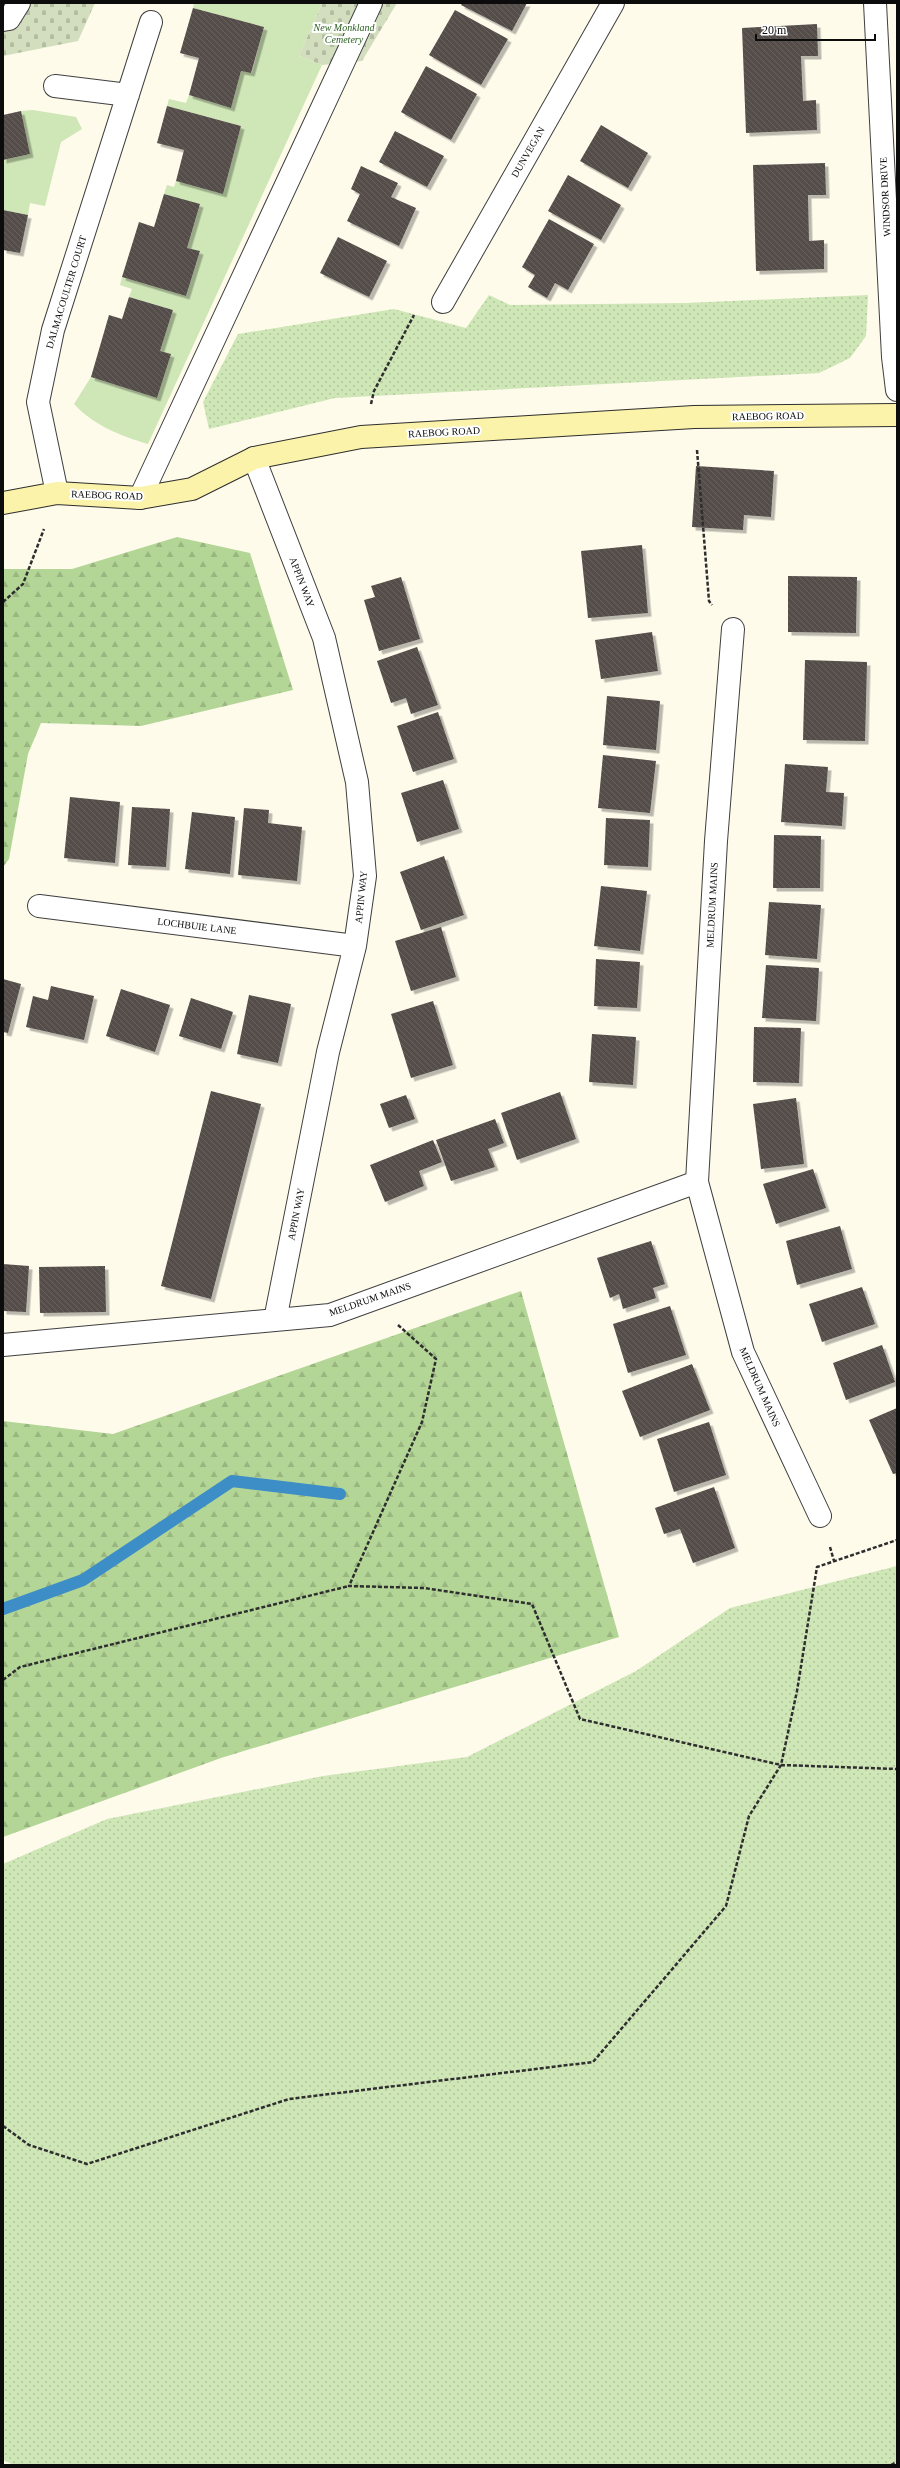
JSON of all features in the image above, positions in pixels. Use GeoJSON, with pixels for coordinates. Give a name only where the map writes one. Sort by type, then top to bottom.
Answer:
{"type":"FeatureCollection","features":[{"type":"Feature","properties":{"kind":"main road","name":"RAEBOG ROAD"},"geometry":{"type":"LineString","coordinates":[[3,503],[57,493],[140,498],[192,489],[254,458],[361,437],[694,417],[897,415]]}},
{"type":"Feature","properties":{"kind":"street"},"geometry":{"type":"LineString","coordinates":[[3,20],[9,19],[19,3]]}},
{"type":"Feature","properties":{"kind":"street"},"geometry":{"type":"LineString","coordinates":[[140,498],[370,3]]}},
{"type":"Feature","properties":{"kind":"street","name":"DUNVEGAN"},"geometry":{"type":"LineString","coordinates":[[443,302],[614,3]]}},
{"type":"Feature","properties":{"kind":"street","name":"WINDSOR DRIVE"},"geometry":{"type":"LineString","coordinates":[[875,3],[893,357],[897,390]]}},
{"type":"Feature","properties":{"kind":"street","name":"DALMACOULTER COURT"},"geometry":{"type":"LineString","coordinates":[[57,493],[38,402],[53,330],[151,22]]}},
{"type":"Feature","properties":{"kind":"street"},"geometry":{"type":"LineString","coordinates":[[55,86],[128,95]]}},
{"type":"Feature","properties":{"kind":"street","name":"APPIN WAY"},"geometry":{"type":"LineString","coordinates":[[254,458],[324,638],[357,782],[365,876],[354,946],[328,1052],[275,1320]]}},
{"type":"Feature","properties":{"kind":"street","name":"MELDRUM MAINS"},"geometry":{"type":"LineString","coordinates":[[733,629],[716,841],[697,1182],[743,1352],[820,1516]]}},
{"type":"Feature","properties":{"kind":"street","name":"LOCHBUIE LANE"},"geometry":{"type":"LineString","coordinates":[[39,906],[354,946]]}},
{"type":"Feature","properties":{"kind":"street","name":"MELDRUM MAINS"},"geometry":{"type":"LineString","coordinates":[[3,1346],[330,1315],[697,1182]]}},
{"type":"Feature","properties":{"kind":"path"},"geometry":{"type":"LineString","coordinates":[[361,437],[374,392],[420,303],[443,302]]}},
{"type":"Feature","properties":{"kind":"path"},"geometry":{"type":"LineString","coordinates":[[694,417],[709,601],[733,629]]}},
{"type":"Feature","properties":{"kind":"path"},"geometry":{"type":"LineString","coordinates":[[3,602],[23,584],[57,493]]}},
{"type":"Feature","properties":{"kind":"path"},"geometry":{"type":"LineString","coordinates":[[350,1586],[422,1422],[436,1359],[370,1300]]}},
{"type":"Feature","properties":{"kind":"path"},"geometry":{"type":"LineString","coordinates":[[3,2126],[30,2145],[87,2164],[289,2099],[593,2062],[726,1906],[749,1816],[780,1765],[797,1691],[817,1567],[897,1540]]}},
{"type":"Feature","properties":{"kind":"path"},"geometry":{"type":"LineString","coordinates":[[3,1680],[20,1667],[350,1586],[424,1588],[532,1604],[580,1719],[780,1765],[897,1769]]}},
{"type":"Feature","properties":{"kind":"path"},"geometry":{"type":"LineString","coordinates":[[891,2465],[897,2462]]}},
{"type":"Feature","properties":{"kind":"green space"},"geometry":{"type":"Polygon","coordinates":[[[3,3],[95,3],[78,41],[3,56],[3,3]]]}},
{"type":"Feature","properties":{"kind":"green space"},"geometry":{"type":"Polygon","coordinates":[[[194,3],[322,3],[299,56],[322,65],[148,444],[108,429],[90,418],[74,404],[91,377],[157,398],[170,354],[160,351],[173,310],[129,297],[132,289],[120,285],[122,277],[186,296],[200,252],[187,248],[200,205],[164,194],[167,185],[174,187],[176,181],[223,193],[241,126],[167,106],[169,99],[186,103],[189,95],[231,107],[241,71],[252,73],[264,27],[193,8],[194,3]]]}},
{"type":"Feature","properties":{"kind":"green space","name":"New Monkland Cemetery"},"geometry":{"type":"Polygon","coordinates":[[[322,3],[397,3],[362,61],[322,65],[299,56],[322,3]]]}},
{"type":"Feature","properties":{"kind":"green space"},"geometry":{"type":"Polygon","coordinates":[[[33,110],[76,117],[82,129],[61,142],[45,206],[30,203],[28,215],[3,210],[3,160],[30,154],[21,111],[33,110]]]}},
{"type":"Feature","properties":{"kind":"green space"},"geometry":{"type":"Polygon","coordinates":[[[489,295],[510,305],[686,303],[868,295],[866,336],[850,358],[819,373],[335,398],[209,429],[203,402],[238,334],[394,309],[466,328],[489,295]]]}},
{"type":"Feature","properties":{"kind":"green space"},"geometry":{"type":"Polygon","coordinates":[[[177,537],[250,553],[293,690],[141,726],[41,723],[28,754],[9,859],[3,867],[3,569],[72,569],[177,537]]]}},
{"type":"Feature","properties":{"kind":"green space"},"geometry":{"type":"Polygon","coordinates":[[[521,1291],[619,1637],[221,1758],[3,1837],[3,1421],[113,1434],[521,1291]]]}},
{"type":"Feature","properties":{"kind":"green space"},"geometry":{"type":"Polygon","coordinates":[[[897,1566],[897,2465],[14,2465],[3,2460],[3,1864],[107,1819],[323,1776],[467,1757],[636,1671],[730,1608],[897,1566]]]}},
{"type":"Feature","properties":{"kind":"building"},"geometry":{"type":"Polygon","coordinates":[[[462,3],[527,3],[512,31],[461,5],[462,3]]]}},
{"type":"Feature","properties":{"kind":"building"},"geometry":{"type":"Polygon","coordinates":[[[193,8],[264,27],[251,73],[241,71],[231,108],[189,95],[199,58],[180,53],[193,8]]]}},
{"type":"Feature","properties":{"kind":"building"},"geometry":{"type":"Polygon","coordinates":[[[455,10],[508,39],[481,85],[429,55],[455,10]]]}},
{"type":"Feature","properties":{"kind":"building"},"geometry":{"type":"Polygon","coordinates":[[[817,24],[818,56],[801,56],[803,101],[816,100],[817,130],[746,133],[742,28],[817,24]]]}},
{"type":"Feature","properties":{"kind":"building"},"geometry":{"type":"Polygon","coordinates":[[[426,66],[477,94],[451,140],[401,112],[426,66]]]}},
{"type":"Feature","properties":{"kind":"building"},"geometry":{"type":"Polygon","coordinates":[[[167,106],[241,126],[223,194],[176,181],[184,150],[157,143],[167,106]]]}},
{"type":"Feature","properties":{"kind":"building"},"geometry":{"type":"Polygon","coordinates":[[[21,111],[30,154],[3,160],[3,115],[21,111]]]}},
{"type":"Feature","properties":{"kind":"building"},"geometry":{"type":"Polygon","coordinates":[[[601,125],[648,153],[628,188],[580,161],[601,125]]]}},
{"type":"Feature","properties":{"kind":"building"},"geometry":{"type":"Polygon","coordinates":[[[395,131],[444,156],[427,187],[379,162],[395,131]]]}},
{"type":"Feature","properties":{"kind":"building"},"geometry":{"type":"Polygon","coordinates":[[[825,163],[826,195],[808,195],[809,241],[824,240],[824,269],[756,271],[753,165],[825,163]]]}},
{"type":"Feature","properties":{"kind":"building"},"geometry":{"type":"Polygon","coordinates":[[[361,166],[398,183],[391,197],[416,208],[399,246],[347,221],[360,194],[351,189],[361,166]]]}},
{"type":"Feature","properties":{"kind":"building"},"geometry":{"type":"Polygon","coordinates":[[[568,175],[621,205],[601,240],[548,211],[568,175]]]}},
{"type":"Feature","properties":{"kind":"building"},"geometry":{"type":"Polygon","coordinates":[[[164,194],[200,204],[187,248],[200,251],[186,296],[122,277],[139,222],[154,227],[164,194]]]}},
{"type":"Feature","properties":{"kind":"building"},"geometry":{"type":"Polygon","coordinates":[[[3,210],[28,215],[20,253],[3,250],[3,210]]]}},
{"type":"Feature","properties":{"kind":"building"},"geometry":{"type":"Polygon","coordinates":[[[549,219],[594,244],[568,290],[555,283],[547,298],[528,287],[535,275],[522,267],[549,219]]]}},
{"type":"Feature","properties":{"kind":"building"},"geometry":{"type":"Polygon","coordinates":[[[338,237],[387,261],[369,297],[320,273],[338,237]]]}},
{"type":"Feature","properties":{"kind":"building"},"geometry":{"type":"Polygon","coordinates":[[[129,297],[173,310],[160,351],[171,354],[157,398],[91,377],[109,315],[122,319],[129,297]]]}},
{"type":"Feature","properties":{"kind":"building"},"geometry":{"type":"Polygon","coordinates":[[[696,466],[774,471],[771,517],[744,515],[743,530],[692,527],[696,466]]]}},
{"type":"Feature","properties":{"kind":"building"},"geometry":{"type":"Polygon","coordinates":[[[642,545],[648,613],[588,618],[581,551],[642,545]]]}},
{"type":"Feature","properties":{"kind":"building"},"geometry":{"type":"Polygon","coordinates":[[[788,576],[857,577],[856,633],[788,632],[788,576]]]}},
{"type":"Feature","properties":{"kind":"building"},"geometry":{"type":"Polygon","coordinates":[[[401,577],[420,639],[379,651],[364,600],[375,597],[371,586],[401,577]]]}},
{"type":"Feature","properties":{"kind":"building"},"geometry":{"type":"Polygon","coordinates":[[[652,632],[658,671],[601,679],[595,640],[652,632]]]}},
{"type":"Feature","properties":{"kind":"building"},"geometry":{"type":"Polygon","coordinates":[[[417,647],[438,705],[411,714],[406,698],[391,703],[377,661],[417,647]]]}},
{"type":"Feature","properties":{"kind":"building"},"geometry":{"type":"Polygon","coordinates":[[[805,660],[867,662],[865,741],[803,740],[805,660]]]}},
{"type":"Feature","properties":{"kind":"building"},"geometry":{"type":"Polygon","coordinates":[[[607,696],[660,701],[656,750],[603,745],[607,696]]]}},
{"type":"Feature","properties":{"kind":"building"},"geometry":{"type":"Polygon","coordinates":[[[438,712],[454,759],[413,772],[397,726],[438,712]]]}},
{"type":"Feature","properties":{"kind":"building"},"geometry":{"type":"Polygon","coordinates":[[[603,755],[656,761],[650,813],[598,808],[603,755]]]}},
{"type":"Feature","properties":{"kind":"building"},"geometry":{"type":"Polygon","coordinates":[[[785,764],[828,767],[826,792],[844,793],[842,826],[781,822],[785,764]]]}},
{"type":"Feature","properties":{"kind":"building"},"geometry":{"type":"Polygon","coordinates":[[[443,780],[459,829],[417,842],[401,793],[443,780]]]}},
{"type":"Feature","properties":{"kind":"building"},"geometry":{"type":"Polygon","coordinates":[[[70,797],[120,802],[115,863],[64,858],[70,797]]]}},
{"type":"Feature","properties":{"kind":"building"},"geometry":{"type":"Polygon","coordinates":[[[132,807],[170,809],[166,867],[128,865],[132,807]]]}},
{"type":"Feature","properties":{"kind":"building"},"geometry":{"type":"Polygon","coordinates":[[[244,808],[269,810],[268,823],[302,827],[297,881],[238,875],[244,808]]]}},
{"type":"Feature","properties":{"kind":"building"},"geometry":{"type":"Polygon","coordinates":[[[192,812],[235,817],[230,874],[185,869],[192,812]]]}},
{"type":"Feature","properties":{"kind":"building"},"geometry":{"type":"Polygon","coordinates":[[[606,818],[650,820],[648,867],[604,865],[606,818]]]}},
{"type":"Feature","properties":{"kind":"building"},"geometry":{"type":"Polygon","coordinates":[[[774,835],[821,836],[820,888],[773,888],[774,835]]]}},
{"type":"Feature","properties":{"kind":"building"},"geometry":{"type":"Polygon","coordinates":[[[444,856],[464,915],[421,930],[400,872],[444,856]]]}},
{"type":"Feature","properties":{"kind":"building"},"geometry":{"type":"Polygon","coordinates":[[[601,886],[647,891],[640,951],[594,946],[601,886]]]}},
{"type":"Feature","properties":{"kind":"building"},"geometry":{"type":"Polygon","coordinates":[[[769,902],[821,905],[817,959],[765,955],[769,902]]]}},
{"type":"Feature","properties":{"kind":"building"},"geometry":{"type":"Polygon","coordinates":[[[441,927],[456,977],[411,991],[395,941],[441,927]]]}},
{"type":"Feature","properties":{"kind":"building"},"geometry":{"type":"Polygon","coordinates":[[[596,959],[640,962],[637,1008],[594,1006],[596,959]]]}},
{"type":"Feature","properties":{"kind":"building"},"geometry":{"type":"Polygon","coordinates":[[[766,965],[819,968],[816,1021],[762,1018],[766,965]]]}},
{"type":"Feature","properties":{"kind":"building"},"geometry":{"type":"Polygon","coordinates":[[[3,979],[21,984],[8,1033],[3,1032],[3,979]]]}},
{"type":"Feature","properties":{"kind":"building"},"geometry":{"type":"Polygon","coordinates":[[[51,986],[94,996],[84,1040],[26,1027],[33,996],[48,1000],[51,986]]]}},
{"type":"Feature","properties":{"kind":"building"},"geometry":{"type":"Polygon","coordinates":[[[121,989],[170,1005],[155,1052],[106,1036],[121,989]]]}},
{"type":"Feature","properties":{"kind":"building"},"geometry":{"type":"Polygon","coordinates":[[[249,995],[291,1004],[278,1063],[237,1054],[249,995]]]}},
{"type":"Feature","properties":{"kind":"building"},"geometry":{"type":"Polygon","coordinates":[[[191,998],[233,1012],[221,1049],[179,1036],[191,998]]]}},
{"type":"Feature","properties":{"kind":"building"},"geometry":{"type":"Polygon","coordinates":[[[433,1001],[453,1065],[411,1078],[391,1014],[433,1001]]]}},
{"type":"Feature","properties":{"kind":"building"},"geometry":{"type":"Polygon","coordinates":[[[754,1027],[801,1028],[799,1083],[753,1082],[754,1027]]]}},
{"type":"Feature","properties":{"kind":"building"},"geometry":{"type":"Polygon","coordinates":[[[592,1034],[636,1037],[633,1085],[589,1082],[592,1034]]]}},
{"type":"Feature","properties":{"kind":"building"},"geometry":{"type":"Polygon","coordinates":[[[211,1091],[261,1104],[211,1299],[161,1286],[211,1091]]]}},
{"type":"Feature","properties":{"kind":"building"},"geometry":{"type":"Polygon","coordinates":[[[560,1092],[576,1139],[517,1160],[501,1113],[560,1092]]]}},
{"type":"Feature","properties":{"kind":"building"},"geometry":{"type":"Polygon","coordinates":[[[406,1095],[415,1119],[389,1128],[380,1104],[406,1095]]]}},
{"type":"Feature","properties":{"kind":"building"},"geometry":{"type":"Polygon","coordinates":[[[796,1098],[804,1164],[761,1169],[753,1104],[796,1098]]]}},
{"type":"Feature","properties":{"kind":"building"},"geometry":{"type":"Polygon","coordinates":[[[495,1119],[504,1143],[488,1149],[495,1167],[451,1181],[436,1140],[495,1119]]]}},
{"type":"Feature","properties":{"kind":"building"},"geometry":{"type":"Polygon","coordinates":[[[433,1140],[442,1162],[419,1171],[424,1186],[385,1202],[370,1165],[433,1140]]]}},
{"type":"Feature","properties":{"kind":"building"},"geometry":{"type":"Polygon","coordinates":[[[813,1169],[826,1208],[776,1224],[763,1184],[813,1169]]]}},
{"type":"Feature","properties":{"kind":"building"},"geometry":{"type":"Polygon","coordinates":[[[840,1226],[852,1269],[797,1285],[786,1241],[840,1226]]]}},
{"type":"Feature","properties":{"kind":"building"},"geometry":{"type":"Polygon","coordinates":[[[651,1241],[665,1284],[653,1288],[656,1298],[623,1309],[619,1294],[610,1298],[597,1258],[651,1241]]]}},
{"type":"Feature","properties":{"kind":"building"},"geometry":{"type":"Polygon","coordinates":[[[3,1264],[29,1266],[26,1312],[3,1311],[3,1264]]]}},
{"type":"Feature","properties":{"kind":"building"},"geometry":{"type":"Polygon","coordinates":[[[105,1266],[106,1312],[40,1313],[39,1267],[105,1266]]]}},
{"type":"Feature","properties":{"kind":"building"},"geometry":{"type":"Polygon","coordinates":[[[862,1287],[875,1324],[822,1342],[809,1304],[862,1287]]]}},
{"type":"Feature","properties":{"kind":"building"},"geometry":{"type":"Polygon","coordinates":[[[670,1306],[686,1355],[628,1373],[613,1324],[670,1306]]]}},
{"type":"Feature","properties":{"kind":"building"},"geometry":{"type":"Polygon","coordinates":[[[882,1345],[895,1382],[846,1400],[833,1363],[882,1345]]]}},
{"type":"Feature","properties":{"kind":"building"},"geometry":{"type":"Polygon","coordinates":[[[692,1364],[710,1410],[640,1437],[622,1391],[692,1364]]]}},
{"type":"Feature","properties":{"kind":"building"},"geometry":{"type":"Polygon","coordinates":[[[897,1408],[897,1473],[893,1474],[869,1420],[897,1408]]]}},
{"type":"Feature","properties":{"kind":"building"},"geometry":{"type":"Polygon","coordinates":[[[709,1422],[726,1475],[674,1492],[657,1439],[709,1422]]]}},
{"type":"Feature","properties":{"kind":"building"},"geometry":{"type":"Polygon","coordinates":[[[714,1487],[735,1548],[693,1563],[680,1529],[664,1534],[655,1508],[714,1487]]]}},
{"type":"Feature","properties":{"kind":"waterway"},"geometry":{"type":"LineString","coordinates":[[3,1609],[83,1580],[232,1481],[340,1494]]}}]}
